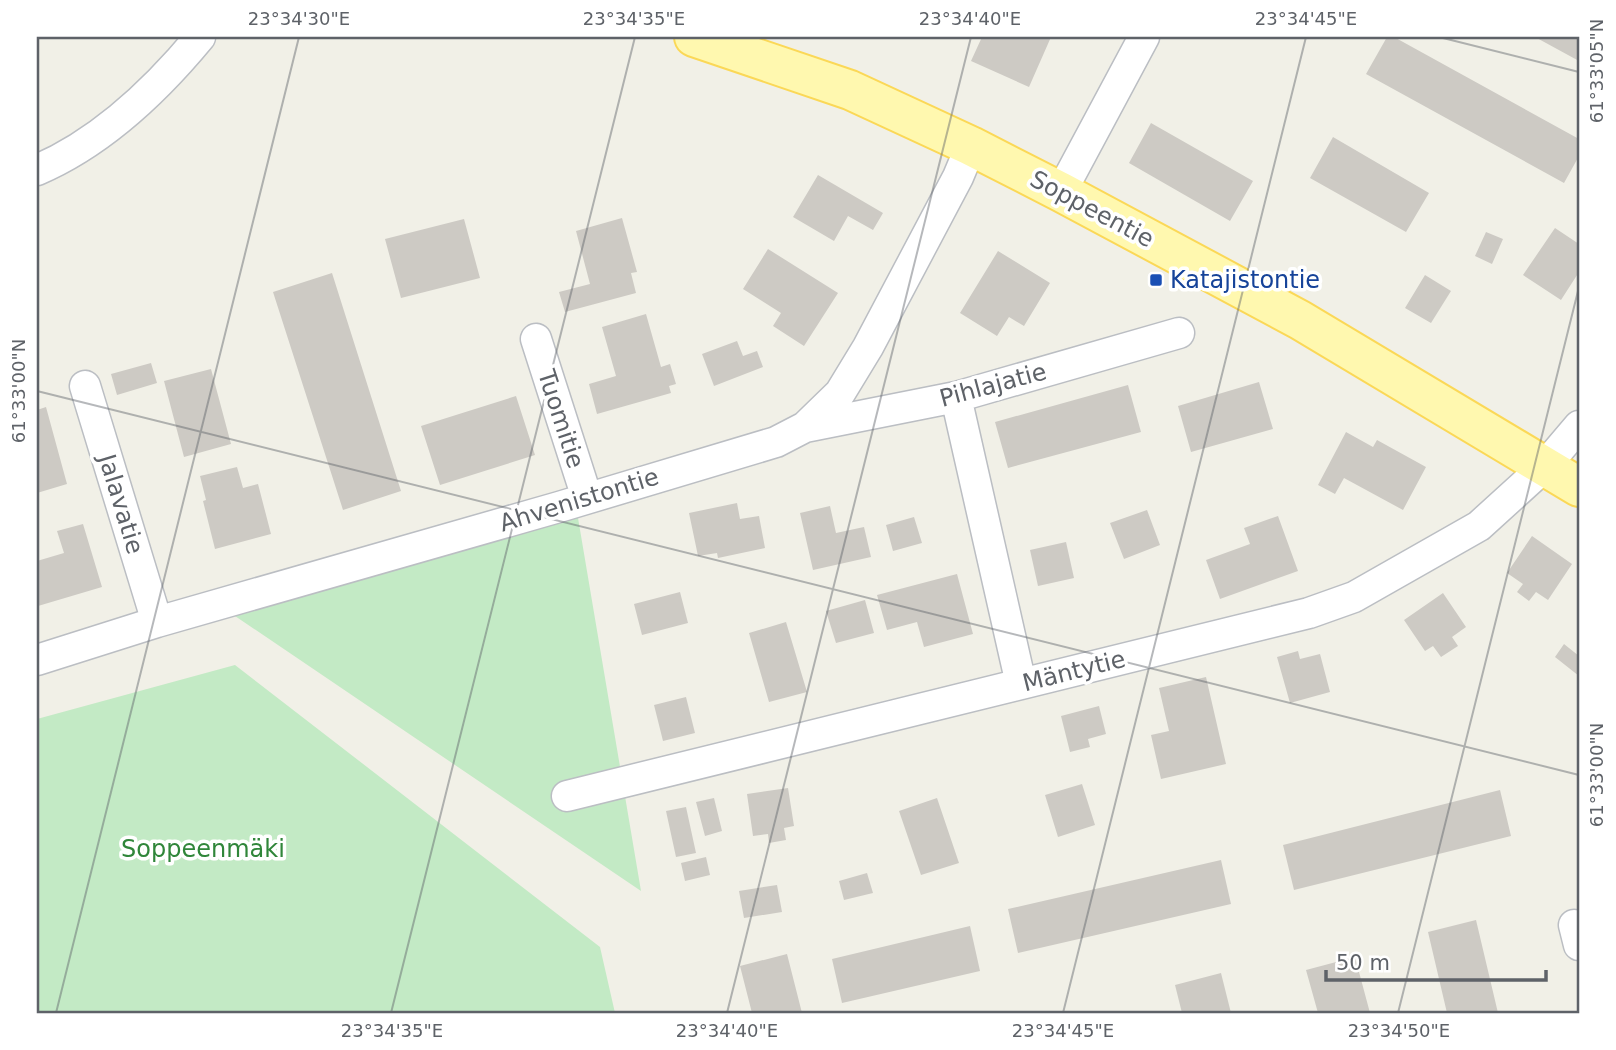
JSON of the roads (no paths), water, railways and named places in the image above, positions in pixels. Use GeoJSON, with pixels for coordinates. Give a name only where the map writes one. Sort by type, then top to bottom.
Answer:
{"type":"FeatureCollection","features":[{"type":"Feature","properties":{"kind":"main road","name":"Soppeentie"},"geometry":{"type":"LineString","coordinates":[[715,40],[850,90],[971,146],[1061,192],[1300,320],[1579,487]]}},
{"type":"Feature","properties":{"kind":"street"},"geometry":{"type":"LineString","coordinates":[[37,170],[90,142],[173,70],[200,37]]}},
{"type":"Feature","properties":{"kind":"street"},"geometry":{"type":"LineString","coordinates":[[1061,192],[1144,37]]}},
{"type":"Feature","properties":{"kind":"street","name":"Ahvenistontie"},"geometry":{"type":"LineString","coordinates":[[37,660],[157,622],[776,442],[805,427],[840,393],[868,347],[958,177],[971,146]]}},
{"type":"Feature","properties":{"kind":"street","name":"Pihlajatie"},"geometry":{"type":"LineString","coordinates":[[805,427],[956,397],[1179,333]]}},
{"type":"Feature","properties":{"kind":"street","name":"Tuomitie"},"geometry":{"type":"LineString","coordinates":[[536,339],[587,498]]}},
{"type":"Feature","properties":{"kind":"street","name":"Jalavatie"},"geometry":{"type":"LineString","coordinates":[[85,386],[157,622]]}},
{"type":"Feature","properties":{"kind":"street"},"geometry":{"type":"LineString","coordinates":[[956,397],[1021,684]]}},
{"type":"Feature","properties":{"kind":"street","name":"Mäntytie"},"geometry":{"type":"LineString","coordinates":[[567,796],[1309,612],[1354,597],[1479,526],[1545,466],[1579,426]]}},
{"type":"Feature","properties":{"kind":"place","name":"Katajistontie"},"geometry":{"type":"Point","coordinates":[1156,280]}},
{"type":"Feature","properties":{"kind":"park label","name":"Soppeenmäki"},"geometry":{"type":"Point","coordinates":[203,849]}}]}
